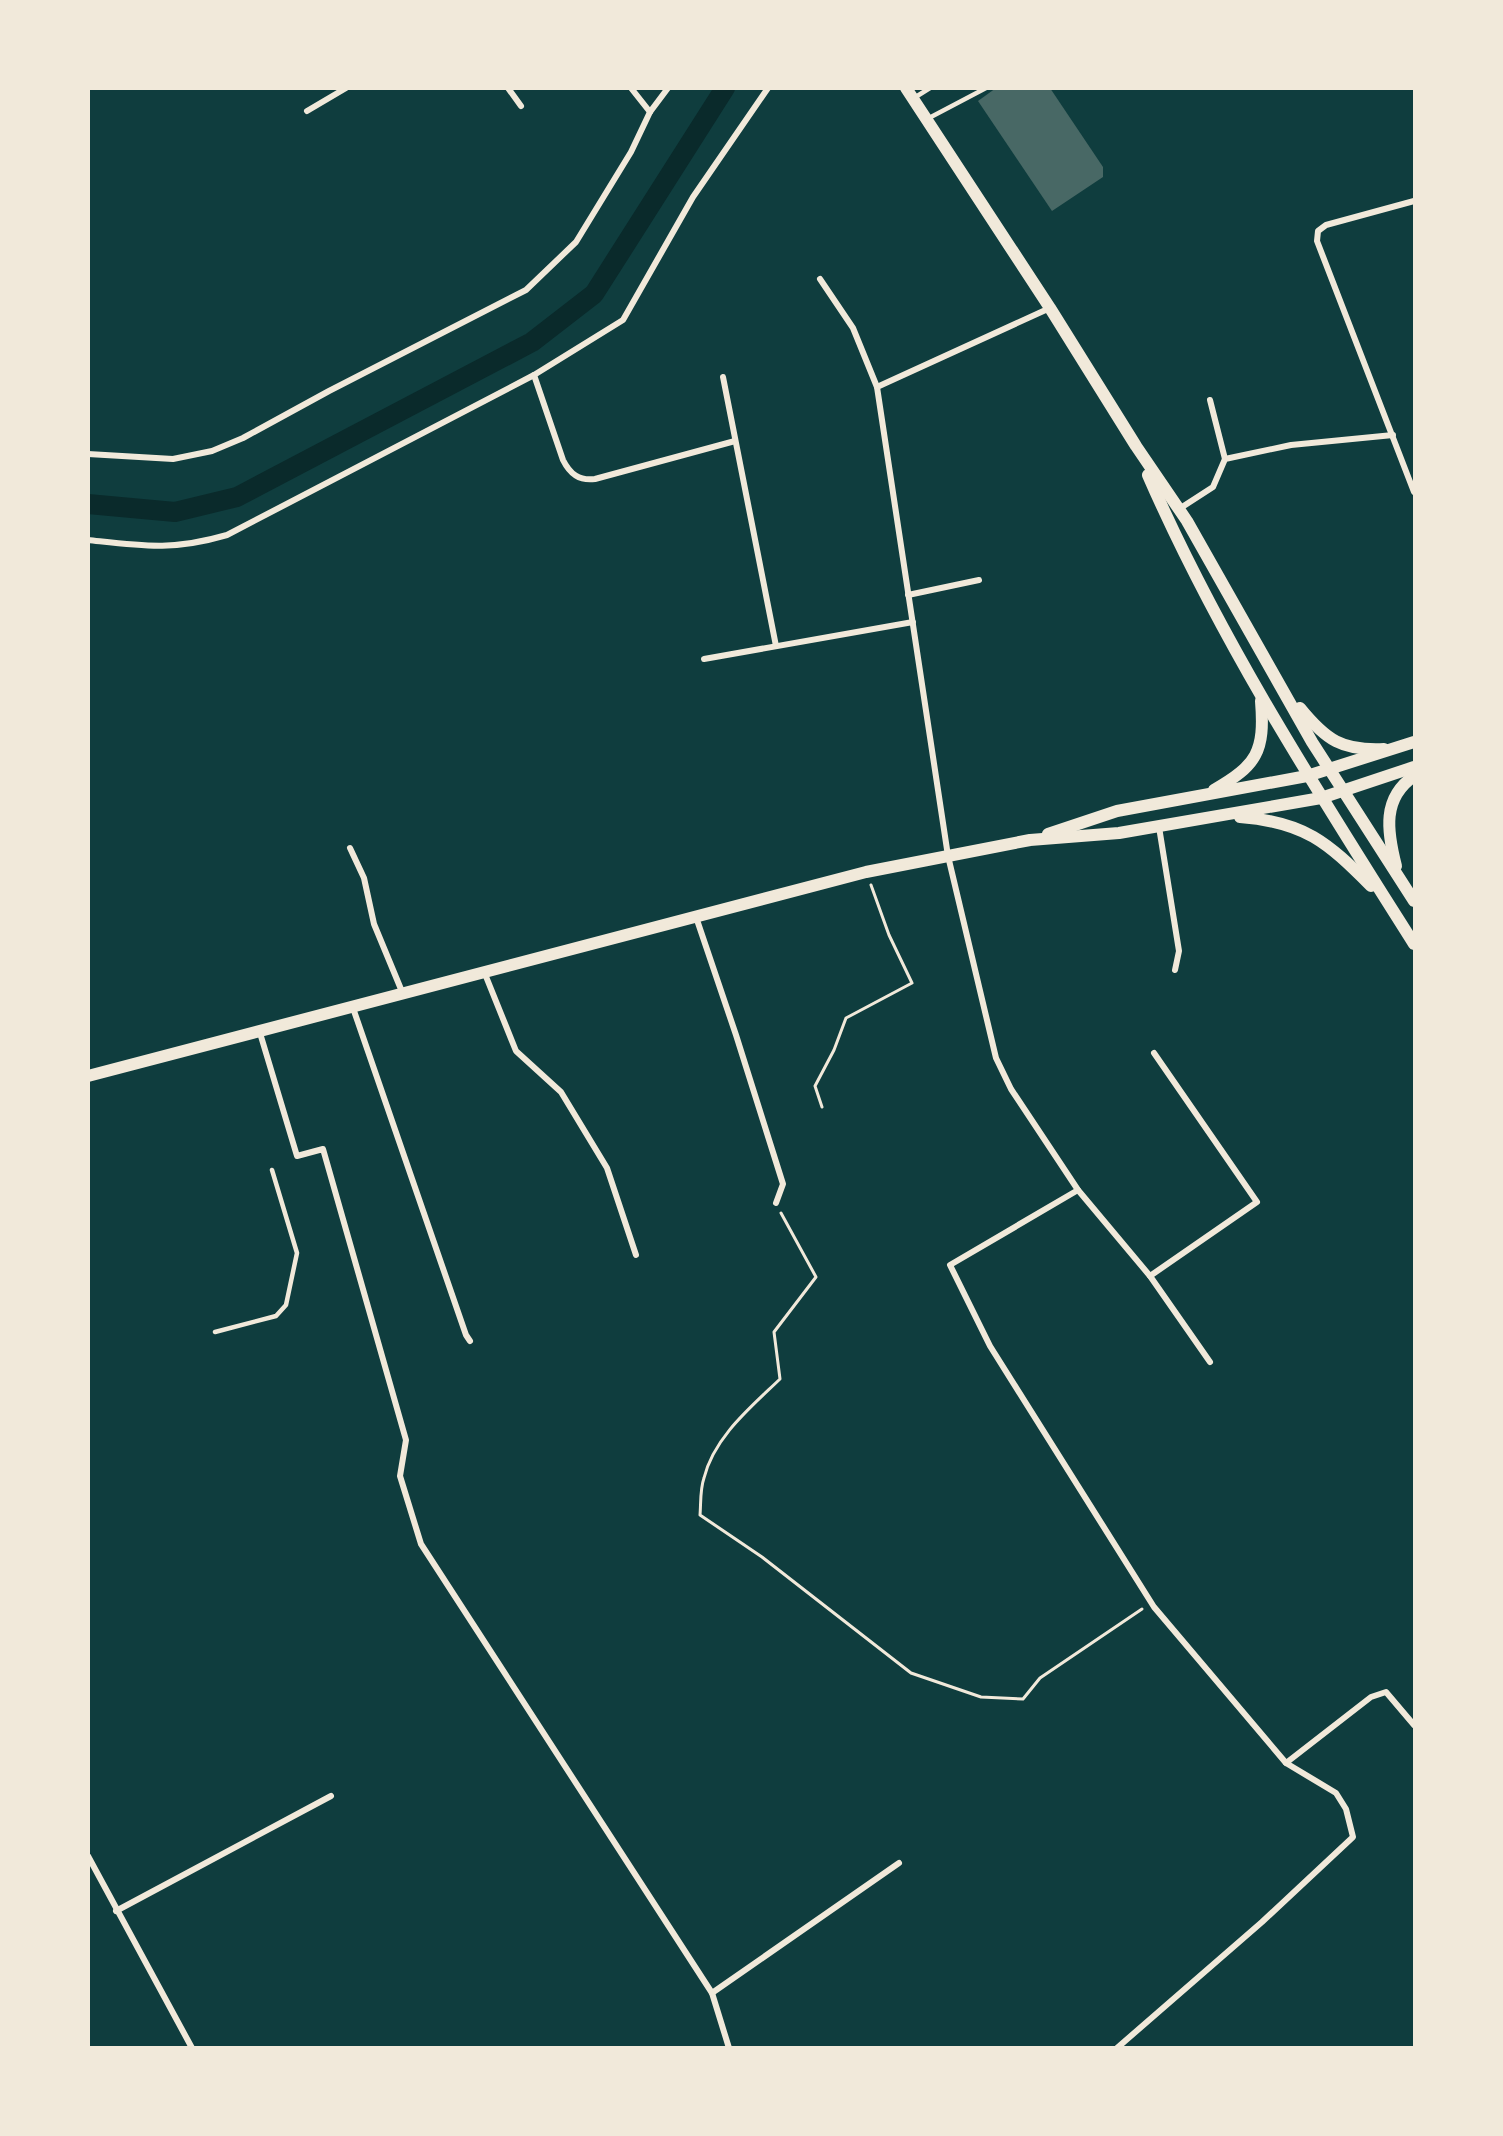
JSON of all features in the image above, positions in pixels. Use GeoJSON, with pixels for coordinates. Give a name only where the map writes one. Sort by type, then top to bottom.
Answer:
{"type":"FeatureCollection","features":[{"type":"Feature","properties":{"kind":"main road"},"geometry":{"type":"LineString","coordinates":[[909,94],[1179,510],[1330,770],[1414,901]]}},
{"type":"Feature","properties":{"kind":"main road"},"geometry":{"type":"LineString","coordinates":[[1136,446],[1173,532],[1261,696],[1307,776],[1414,944]]}},
{"type":"Feature","properties":{"kind":"main road"},"geometry":{"type":"LineString","coordinates":[[1280,684],[1318,729],[1334,742],[1370,749],[1398,748]]}},
{"type":"Feature","properties":{"kind":"main road"},"geometry":{"type":"LineString","coordinates":[[1205,795],[1240,775],[1253,762],[1260,748],[1263,730],[1261,696]]}},
{"type":"Feature","properties":{"kind":"main road"},"geometry":{"type":"LineString","coordinates":[[1030,840],[1117,811],[1307,776],[1414,742]]}},
{"type":"Feature","properties":{"kind":"main road"},"geometry":{"type":"LineString","coordinates":[[88,1076],[485,974],[866,872],[1030,840],[1119,833],[1321,798],[1414,767]]}},
{"type":"Feature","properties":{"kind":"main road"},"geometry":{"type":"LineString","coordinates":[[1399,878],[1389,831],[1388,811],[1395,793],[1414,776]]}},
{"type":"Feature","properties":{"kind":"main road"},"geometry":{"type":"LineString","coordinates":[[1220,815],[1258,818],[1303,830],[1338,853],[1387,901]]}},
{"type":"Feature","properties":{"kind":"street"},"geometry":{"type":"LineString","coordinates":[[308,111],[346,88]]}},
{"type":"Feature","properties":{"kind":"street"},"geometry":{"type":"LineString","coordinates":[[508,88],[521,106]]}},
{"type":"Feature","properties":{"kind":"street"},"geometry":{"type":"LineString","coordinates":[[631,88],[650,112]]}},
{"type":"Feature","properties":{"kind":"street"},"geometry":{"type":"LineString","coordinates":[[88,454],[172,459],[212,451],[243,438],[526,290],[576,242],[631,152],[650,112],[668,88]]}},
{"type":"Feature","properties":{"kind":"street"},"geometry":{"type":"LineString","coordinates":[[88,540],[158,548],[194,544],[227,535],[534,375],[623,320],[693,197],[768,88]]}},
{"type":"Feature","properties":{"kind":"street"},"geometry":{"type":"LineString","coordinates":[[1414,201],[1326,225],[1318,231],[1320,249],[1414,492]]}},
{"type":"Feature","properties":{"kind":"street"},"geometry":{"type":"LineString","coordinates":[[820,279],[853,328],[877,387],[948,856],[996,1058],[1011,1089],[1078,1191],[1150,1276],[1210,1362]]}},
{"type":"Feature","properties":{"kind":"street"},"geometry":{"type":"LineString","coordinates":[[877,387],[1050,308]]}},
{"type":"Feature","properties":{"kind":"street"},"geometry":{"type":"LineString","coordinates":[[534,375],[566,465],[569,471],[581,479],[595,479],[735,441]]}},
{"type":"Feature","properties":{"kind":"street"},"geometry":{"type":"LineString","coordinates":[[723,377],[776,646]]}},
{"type":"Feature","properties":{"kind":"street"},"geometry":{"type":"LineString","coordinates":[[1179,510],[1213,487],[1226,459],[1210,400]]}},
{"type":"Feature","properties":{"kind":"street"},"geometry":{"type":"LineString","coordinates":[[1226,459],[1291,445],[1393,435]]}},
{"type":"Feature","properties":{"kind":"street"},"geometry":{"type":"LineString","coordinates":[[908,595],[979,579]]}},
{"type":"Feature","properties":{"kind":"street"},"geometry":{"type":"LineString","coordinates":[[704,658],[913,622]]}},
{"type":"Feature","properties":{"kind":"street"},"geometry":{"type":"LineString","coordinates":[[1159,826],[1179,951],[1175,970]]}},
{"type":"Feature","properties":{"kind":"street"},"geometry":{"type":"LineString","coordinates":[[350,849],[364,878],[374,924],[403,995]]}},
{"type":"Feature","properties":{"kind":"street"},"geometry":{"type":"LineString","coordinates":[[696,917],[783,1184],[776,1203]]}},
{"type":"Feature","properties":{"kind":"street"},"geometry":{"type":"LineString","coordinates":[[485,974],[516,1051],[561,1092],[607,1168],[636,1255]]}},
{"type":"Feature","properties":{"kind":"street"},"geometry":{"type":"LineString","coordinates":[[353,1008],[470,1341]]}},
{"type":"Feature","properties":{"kind":"street"},"geometry":{"type":"LineString","coordinates":[[260,1032],[297,1156],[323,1149],[406,1440],[400,1472],[421,1544],[712,1993],[729,2048]]}},
{"type":"Feature","properties":{"kind":"street"},"geometry":{"type":"LineString","coordinates":[[1150,1276],[1257,1202],[1154,1053]]}},
{"type":"Feature","properties":{"kind":"street"},"geometry":{"type":"LineString","coordinates":[[1078,1191],[950,1265],[995,1356],[1151,1604],[1286,1763],[1336,1793],[1346,1809],[1353,1837],[1262,1922],[1117,2048]]}},
{"type":"Feature","properties":{"kind":"street"},"geometry":{"type":"LineString","coordinates":[[1286,1763],[1371,1697],[1386,1692],[1414,1725]]}},
{"type":"Feature","properties":{"kind":"street"},"geometry":{"type":"LineString","coordinates":[[116,1911],[331,1796]]}},
{"type":"Feature","properties":{"kind":"street"},"geometry":{"type":"LineString","coordinates":[[88,1856],[192,2048]]}},
{"type":"Feature","properties":{"kind":"street"},"geometry":{"type":"LineString","coordinates":[[712,1993],[899,1863]]}},
{"type":"Feature","properties":{"kind":"lane"},"geometry":{"type":"LineString","coordinates":[[909,94],[930,88]]}},
{"type":"Feature","properties":{"kind":"lane"},"geometry":{"type":"LineString","coordinates":[[926,119],[986,88]]}},
{"type":"Feature","properties":{"kind":"lane"},"geometry":{"type":"LineString","coordinates":[[215,1332],[276,1316],[286,1305],[297,1253],[272,1170]]}},
{"type":"Feature","properties":{"kind":"path"},"geometry":{"type":"LineString","coordinates":[[822,1107],[815,1086],[834,1050],[846,1018],[912,982],[889,935],[866,872]]}},
{"type":"Feature","properties":{"kind":"path"},"geometry":{"type":"LineString","coordinates":[[776,1203],[816,1277],[774,1332],[780,1379],[735,1423],[715,1452],[704,1478],[700,1515],[762,1557],[911,1673],[981,1697],[1023,1700],[1040,1678],[1151,1604]]}},
{"type":"Feature","properties":{"kind":"building"},"geometry":{"type":"Polygon","coordinates":[[[996,88],[1050,88],[1103,167],[1103,177],[1052,211],[978,101],[996,88]]]}},
{"type":"Feature","properties":{"kind":"waterway"},"geometry":{"type":"LineString","coordinates":[[88,504],[175,512],[237,497],[532,342],[594,294],[725,88]]}}]}
